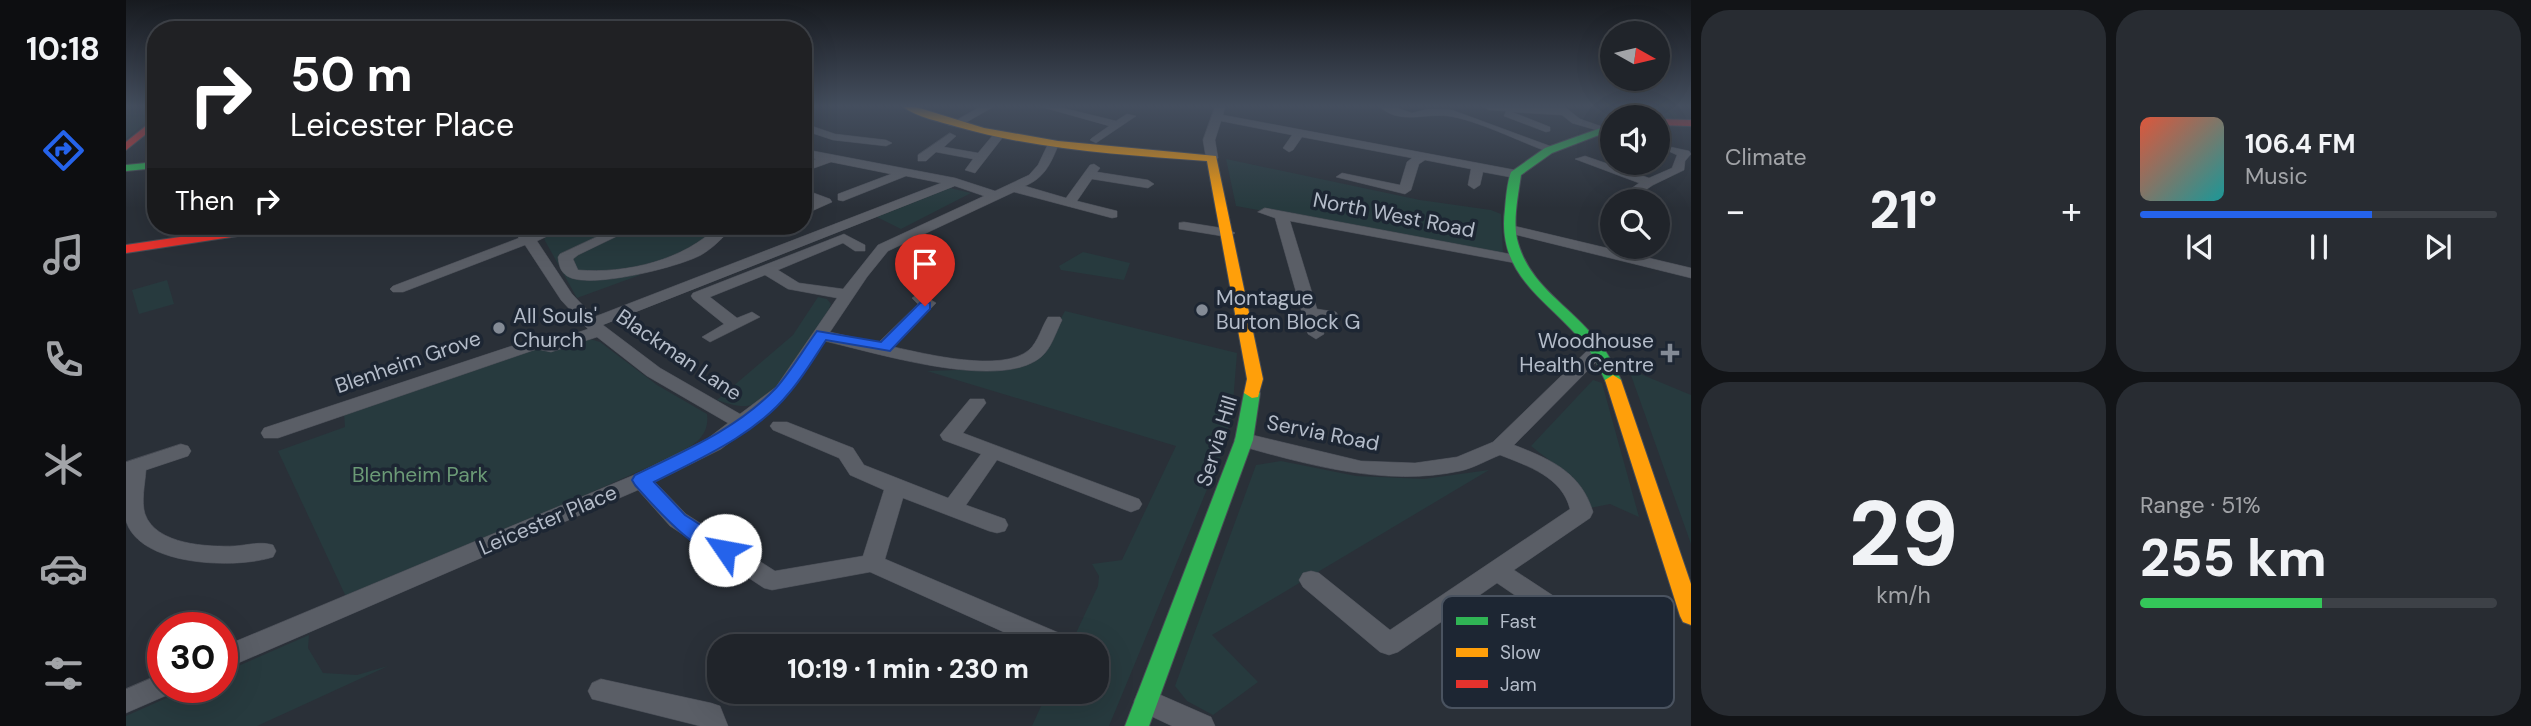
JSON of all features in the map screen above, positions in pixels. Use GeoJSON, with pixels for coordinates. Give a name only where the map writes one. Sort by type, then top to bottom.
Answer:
{"type":"FeatureCollection","features":[{"type":"Feature","properties":{"kind":"main road"},"geometry":{"type":"LineString","coordinates":[[1024,141],[1052,146],[1212,158]]}},
{"type":"Feature","properties":{"kind":"main road"},"geometry":{"type":"LineString","coordinates":[[1574,141],[1530,160],[1515,174],[1510,229],[1515,259],[1521,273],[1535,289],[1574,320],[1600,348],[1607,360],[1691,616]]}},
{"type":"Feature","properties":{"kind":"main road"},"geometry":{"type":"LineString","coordinates":[[127,165],[147,145]]}},
{"type":"Feature","properties":{"kind":"main road","name":"Servia Hill"},"geometry":{"type":"LineString","coordinates":[[1137,726],[1244,440],[1255,379],[1212,158]]}},
{"type":"Feature","properties":{"kind":"main road"},"geometry":{"type":"LineString","coordinates":[[127,165],[147,165]]}},
{"type":"Feature","properties":{"kind":"main road"},"geometry":{"type":"LineString","coordinates":[[126,249],[201,235]]}},
{"type":"Feature","properties":{"kind":"main road"},"geometry":{"type":"LineString","coordinates":[[126,259],[209,235]]}},
{"type":"Feature","properties":{"kind":"street"},"geometry":{"type":"LineString","coordinates":[[867,141],[886,143]]}},
{"type":"Feature","properties":{"kind":"street"},"geometry":{"type":"LineString","coordinates":[[922,158],[937,149],[943,141]]}},
{"type":"Feature","properties":{"kind":"street"},"geometry":{"type":"LineString","coordinates":[[971,170],[994,141]]}},
{"type":"Feature","properties":{"kind":"street"},"geometry":{"type":"LineString","coordinates":[[1209,141],[1212,158]]}},
{"type":"Feature","properties":{"kind":"street"},"geometry":{"type":"LineString","coordinates":[[1289,148],[1294,141]]}},
{"type":"Feature","properties":{"kind":"street"},"geometry":{"type":"LineString","coordinates":[[1342,141],[1515,174]]}},
{"type":"Feature","properties":{"kind":"street"},"geometry":{"type":"LineString","coordinates":[[1529,141],[1552,149]]}},
{"type":"Feature","properties":{"kind":"street","name":"Leicester Place"},"geometry":{"type":"LineString","coordinates":[[238,652],[641,480],[714,444],[782,391],[822,335],[846,294],[883,248],[925,226],[1016,188],[1033,178],[1044,166],[1052,146]]}},
{"type":"Feature","properties":{"kind":"street"},"geometry":{"type":"LineString","coordinates":[[1670,148],[1685,154],[1679,160],[1678,170],[1670,173]]}},
{"type":"Feature","properties":{"kind":"street"},"geometry":{"type":"LineString","coordinates":[[937,149],[982,157]]}},
{"type":"Feature","properties":{"kind":"street"},"geometry":{"type":"LineString","coordinates":[[812,155],[955,182],[997,196]]}},
{"type":"Feature","properties":{"kind":"street"},"geometry":{"type":"LineString","coordinates":[[1342,177],[1405,190],[1413,162],[1424,156]]}},
{"type":"Feature","properties":{"kind":"street"},"geometry":{"type":"LineString","coordinates":[[812,165],[831,158]]}},
{"type":"Feature","properties":{"kind":"street"},"geometry":{"type":"LineString","coordinates":[[1581,159],[1649,182]]}},
{"type":"Feature","properties":{"kind":"street"},"geometry":{"type":"LineString","coordinates":[[1474,185],[1478,167]]}},
{"type":"Feature","properties":{"kind":"street"},"geometry":{"type":"LineString","coordinates":[[1069,203],[1092,172],[1147,187],[1149,169]]}},
{"type":"Feature","properties":{"kind":"street"},"geometry":{"type":"LineString","coordinates":[[843,197],[906,172]]}},
{"type":"Feature","properties":{"kind":"street"},"geometry":{"type":"LineString","coordinates":[[1639,189],[1666,175]]}},
{"type":"Feature","properties":{"kind":"street","name":"Blenheim Grove"},"geometry":{"type":"LineString","coordinates":[[271,433],[536,344],[551,347],[955,182]]}},
{"type":"Feature","properties":{"kind":"street"},"geometry":{"type":"LineString","coordinates":[[1016,188],[1112,214]]}},
{"type":"Feature","properties":{"kind":"street"},"geometry":{"type":"LineString","coordinates":[[812,197],[825,202],[812,207]]}},
{"type":"Feature","properties":{"kind":"street","name":"North West Road"},"geometry":{"type":"LineString","coordinates":[[1311,313],[1273,214],[1515,259]]}},
{"type":"Feature","properties":{"kind":"street"},"geometry":{"type":"LineString","coordinates":[[1184,226],[1228,233]]}},
{"type":"Feature","properties":{"kind":"street"},"geometry":{"type":"LineString","coordinates":[[1510,229],[1600,251]]}},
{"type":"Feature","properties":{"kind":"street"},"geometry":{"type":"LineString","coordinates":[[398,289],[513,235]]}},
{"type":"Feature","properties":{"kind":"street","name":"Blackman Lane"},"geometry":{"type":"LineString","coordinates":[[524,235],[574,306],[596,327],[706,405],[743,423]]}},
{"type":"Feature","properties":{"kind":"street"},"geometry":{"type":"LineString","coordinates":[[611,235],[565,257],[567,267],[573,274],[591,275],[663,262],[693,253],[715,235]]}},
{"type":"Feature","properties":{"kind":"street"},"geometry":{"type":"LineString","coordinates":[[736,325],[699,296],[844,238],[860,248]]}},
{"type":"Feature","properties":{"kind":"street"},"geometry":{"type":"LineString","coordinates":[[1632,259],[1691,273]]}},
{"type":"Feature","properties":{"kind":"street"},"geometry":{"type":"LineString","coordinates":[[768,269],[782,282],[810,290],[846,294]]}},
{"type":"Feature","properties":{"kind":"street"},"geometry":{"type":"LineString","coordinates":[[884,347],[928,303],[919,298]]}},
{"type":"Feature","properties":{"kind":"street"},"geometry":{"type":"LineString","coordinates":[[1316,334],[1311,313],[1330,315]]}},
{"type":"Feature","properties":{"kind":"street"},"geometry":{"type":"LineString","coordinates":[[710,337],[752,317]]}},
{"type":"Feature","properties":{"kind":"street"},"geometry":{"type":"LineString","coordinates":[[822,335],[967,367],[1012,364],[1035,354],[1054,320]]}},
{"type":"Feature","properties":{"kind":"street","name":"Servia Road"},"geometry":{"type":"LineString","coordinates":[[1244,440],[1361,468],[1402,469],[1461,464],[1500,447],[1600,348]]}},
{"type":"Feature","properties":{"kind":"street"},"geometry":{"type":"LineString","coordinates":[[977,403],[950,435],[1131,504]]}},
{"type":"Feature","properties":{"kind":"street"},"geometry":{"type":"LineString","coordinates":[[780,426],[846,453],[857,470],[997,525]]}},
{"type":"Feature","properties":{"kind":"street"},"geometry":{"type":"LineString","coordinates":[[1458,596],[1582,512],[1580,496],[1564,479],[1543,464],[1500,447]]}},
{"type":"Feature","properties":{"kind":"street"},"geometry":{"type":"LineString","coordinates":[[953,508],[993,450]]}},
{"type":"Feature","properties":{"kind":"street"},"geometry":{"type":"LineString","coordinates":[[181,451],[131,467],[135,517],[143,531],[166,544],[200,553],[245,556],[265,551]]}},
{"type":"Feature","properties":{"kind":"street"},"geometry":{"type":"LineString","coordinates":[[641,480],[678,520],[772,581],[872,563],[1035,634]]}},
{"type":"Feature","properties":{"kind":"street"},"geometry":{"type":"LineString","coordinates":[[872,563],[896,487]]}},
{"type":"Feature","properties":{"kind":"street"},"geometry":{"type":"LineString","coordinates":[[1496,570],[1535,596]]}},
{"type":"Feature","properties":{"kind":"street"},"geometry":{"type":"LineString","coordinates":[[1311,580],[1389,643],[1442,607]]}},
{"type":"Feature","properties":{"kind":"street"},"geometry":{"type":"LineString","coordinates":[[601,691],[711,715],[714,726]]}},
{"type":"Feature","properties":{"kind":"street"},"geometry":{"type":"LineString","coordinates":[[126,701],[147,692]]}},
{"type":"Feature","properties":{"kind":"street"},"geometry":{"type":"LineString","coordinates":[[1147,701],[1201,726]]}},
{"type":"Feature","properties":{"kind":"green space"},"geometry":{"type":"Polygon","coordinates":[[[1226,159],[1420,200],[1491,210],[1501,214],[1503,254],[1236,206],[1226,159]]]}},
{"type":"Feature","properties":{"kind":"green space"},"geometry":{"type":"Polygon","coordinates":[[[950,188],[971,193],[901,229],[877,217],[950,188]]]}},
{"type":"Feature","properties":{"kind":"green space"},"geometry":{"type":"Polygon","coordinates":[[[548,235],[609,235],[567,257],[614,235],[713,235],[692,253],[633,269],[640,275],[577,298],[544,239],[548,235]]]}},
{"type":"Feature","properties":{"kind":"green space"},"geometry":{"type":"Polygon","coordinates":[[[1083,252],[1130,263],[1124,280],[1061,270],[1059,266],[1083,252]]]}},
{"type":"Feature","properties":{"kind":"green space"},"geometry":{"type":"Polygon","coordinates":[[[167,280],[174,304],[139,314],[132,290],[167,280]]]}},
{"type":"Feature","properties":{"kind":"green space"},"geometry":{"type":"Polygon","coordinates":[[[818,297],[827,299],[831,304],[829,309],[776,389],[755,404],[745,406],[717,400],[793,335],[818,297]]]}},
{"type":"Feature","properties":{"kind":"green space"},"geometry":{"type":"Polygon","coordinates":[[[1065,311],[1237,353],[1232,415],[1220,458],[1109,726],[1032,726],[1042,704],[1109,704],[1109,634],[1076,634],[1098,586],[1099,576],[1092,564],[1122,560],[1176,446],[927,371],[1019,368],[1039,357],[1065,311]]]}},
{"type":"Feature","properties":{"kind":"green space","name":"Blenheim Park"},"geometry":{"type":"Polygon","coordinates":[[[587,338],[600,342],[657,385],[707,414],[703,435],[687,449],[673,456],[348,601],[278,451],[345,427],[344,413],[537,346],[587,338]]]}},
{"type":"Feature","properties":{"kind":"green space"},"geometry":{"type":"Polygon","coordinates":[[[1626,368],[1691,395],[1691,544],[1632,378],[1626,368]]]}},
{"type":"Feature","properties":{"kind":"green space"},"geometry":{"type":"Polygon","coordinates":[[[1593,380],[1602,383],[1639,517],[1610,504],[1590,508],[1574,480],[1531,446],[1593,380]]]}},
{"type":"Feature","properties":{"kind":"green space"},"geometry":{"type":"Polygon","coordinates":[[[1281,461],[1356,476],[1424,479],[1489,470],[1212,635],[1258,682],[1213,715],[1187,701],[1175,686],[1256,465],[1281,461]]]}},
{"type":"Feature","properties":{"kind":"green space"},"geometry":{"type":"Polygon","coordinates":[[[309,635],[308,648],[323,673],[357,675],[388,666],[257,726],[126,726],[126,716],[155,703],[238,703],[238,666],[309,635]]]}},
{"type":"Feature","properties":{"kind":"traffic: fast"},"geometry":{"type":"LineString","coordinates":[[1571,141],[1537,157],[1515,174],[1511,239],[1518,261],[1529,279],[1591,341],[1604,359],[1613,380]]}},
{"type":"Feature","properties":{"kind":"traffic: fast"},"geometry":{"type":"LineString","coordinates":[[126,168],[147,166]]}},
{"type":"Feature","properties":{"kind":"traffic: fast"},"geometry":{"type":"LineString","coordinates":[[1137,726],[1244,440],[1252,393]]}},
{"type":"Feature","properties":{"kind":"traffic: slow"},"geometry":{"type":"LineString","coordinates":[[1036,141],[1134,153],[1212,158],[1255,379],[1252,393]]}},
{"type":"Feature","properties":{"kind":"traffic: slow"},"geometry":{"type":"LineString","coordinates":[[1613,380],[1691,616]]}},
{"type":"Feature","properties":{"kind":"traffic: jam"},"geometry":{"type":"LineString","coordinates":[[126,147],[133,141]]}},
{"type":"Feature","properties":{"kind":"traffic: jam"},"geometry":{"type":"LineString","coordinates":[[126,249],[219,235]]}},
{"type":"Feature","properties":{"kind":"place","name":"Montague Burton Block G"},"geometry":{"type":"Point","coordinates":[1202,310]}},
{"type":"Feature","properties":{"kind":"place","name":"All Souls' Church"},"geometry":{"type":"Point","coordinates":[499,328]}},
{"type":"Feature","properties":{"kind":"place","name":"Woodhouse Health Centre"},"geometry":{"type":"Point","coordinates":[1670,353]}},
{"type":"Feature","properties":{"kind":"route"},"geometry":{"type":"LineString","coordinates":[[725,550],[678,520],[641,480],[714,444],[760,411],[782,391],[822,335],[884,347],[925,306]]}}]}
